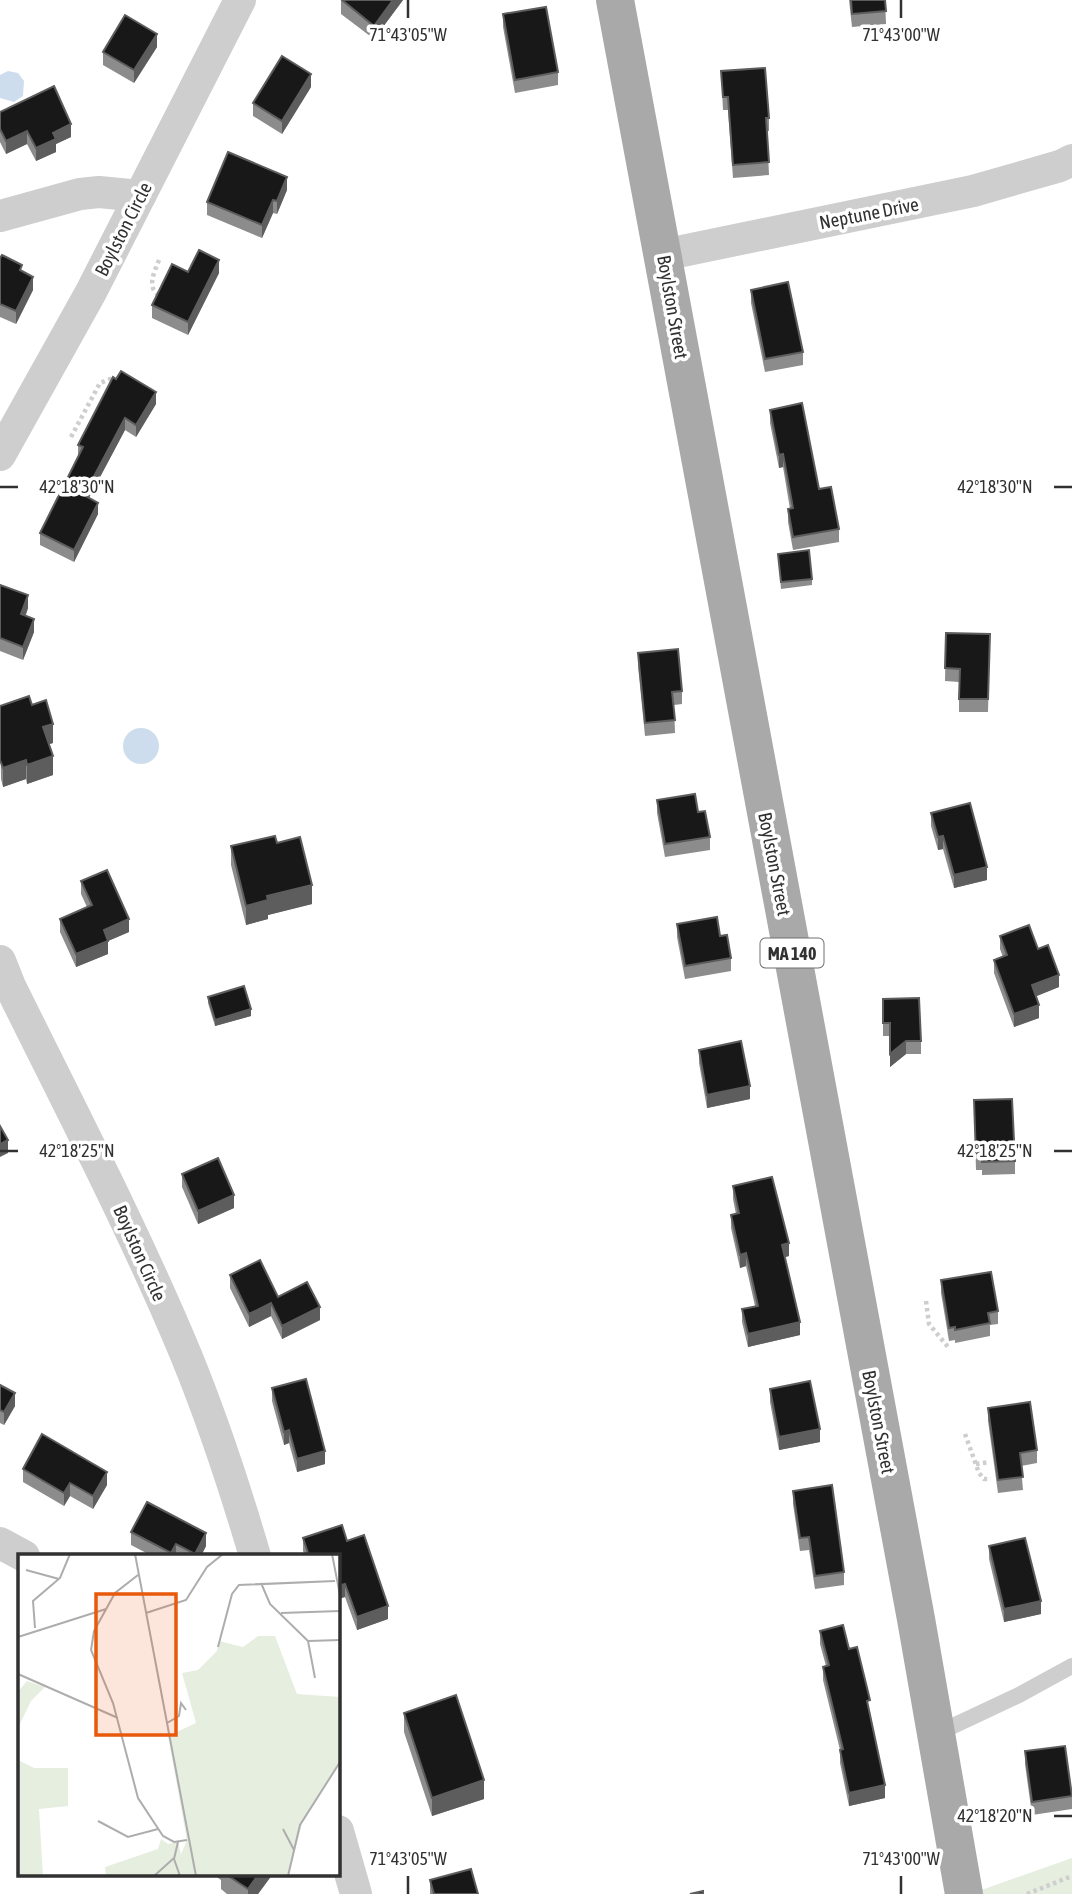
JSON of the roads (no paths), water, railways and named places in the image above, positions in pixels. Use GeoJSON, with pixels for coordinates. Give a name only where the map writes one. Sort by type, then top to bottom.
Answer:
{"type":"FeatureCollection","features":[{"type":"Feature","properties":{"kind":"main road","name":"Boylston Street"},"geometry":{"type":"LineString","coordinates":[[615,0],[964,1894]]}},
{"type":"Feature","properties":{"kind":"street","name":"Boylston Circle"},"geometry":{"type":"LineString","coordinates":[[0,455],[91,292],[240,0]]}},
{"type":"Feature","properties":{"kind":"street","name":"Neptune Drive"},"geometry":{"type":"LineString","coordinates":[[663,255],[973,191],[1060,166],[1072,160]]}},
{"type":"Feature","properties":{"kind":"street"},"geometry":{"type":"LineString","coordinates":[[0,216],[80,194],[99,192],[140,196]]}},
{"type":"Feature","properties":{"kind":"street","name":"Boylston Circle"},"geometry":{"type":"LineString","coordinates":[[0,961],[123,1215],[186,1355],[226,1462],[255,1554]]}},
{"type":"Feature","properties":{"kind":"street"},"geometry":{"type":"LineString","coordinates":[[0,1543],[20,1554]]}},
{"type":"Feature","properties":{"kind":"street"},"geometry":{"type":"LineString","coordinates":[[340,1838],[356,1894]]}},
{"type":"Feature","properties":{"kind":"lane"},"geometry":{"type":"LineString","coordinates":[[936,1734],[1072,1666]]}},
{"type":"Feature","properties":{"kind":"water"},"geometry":{"type":"Polygon","coordinates":[[[8,71],[18,73],[24,81],[23,96],[14,102],[0,98],[0,75],[8,71]]]}},
{"type":"Feature","properties":{"kind":"water"},"geometry":{"type":"Polygon","coordinates":[[[141,728],[154,733],[159,746],[154,759],[141,764],[128,759],[123,746],[128,733],[141,728]]]}}]}
